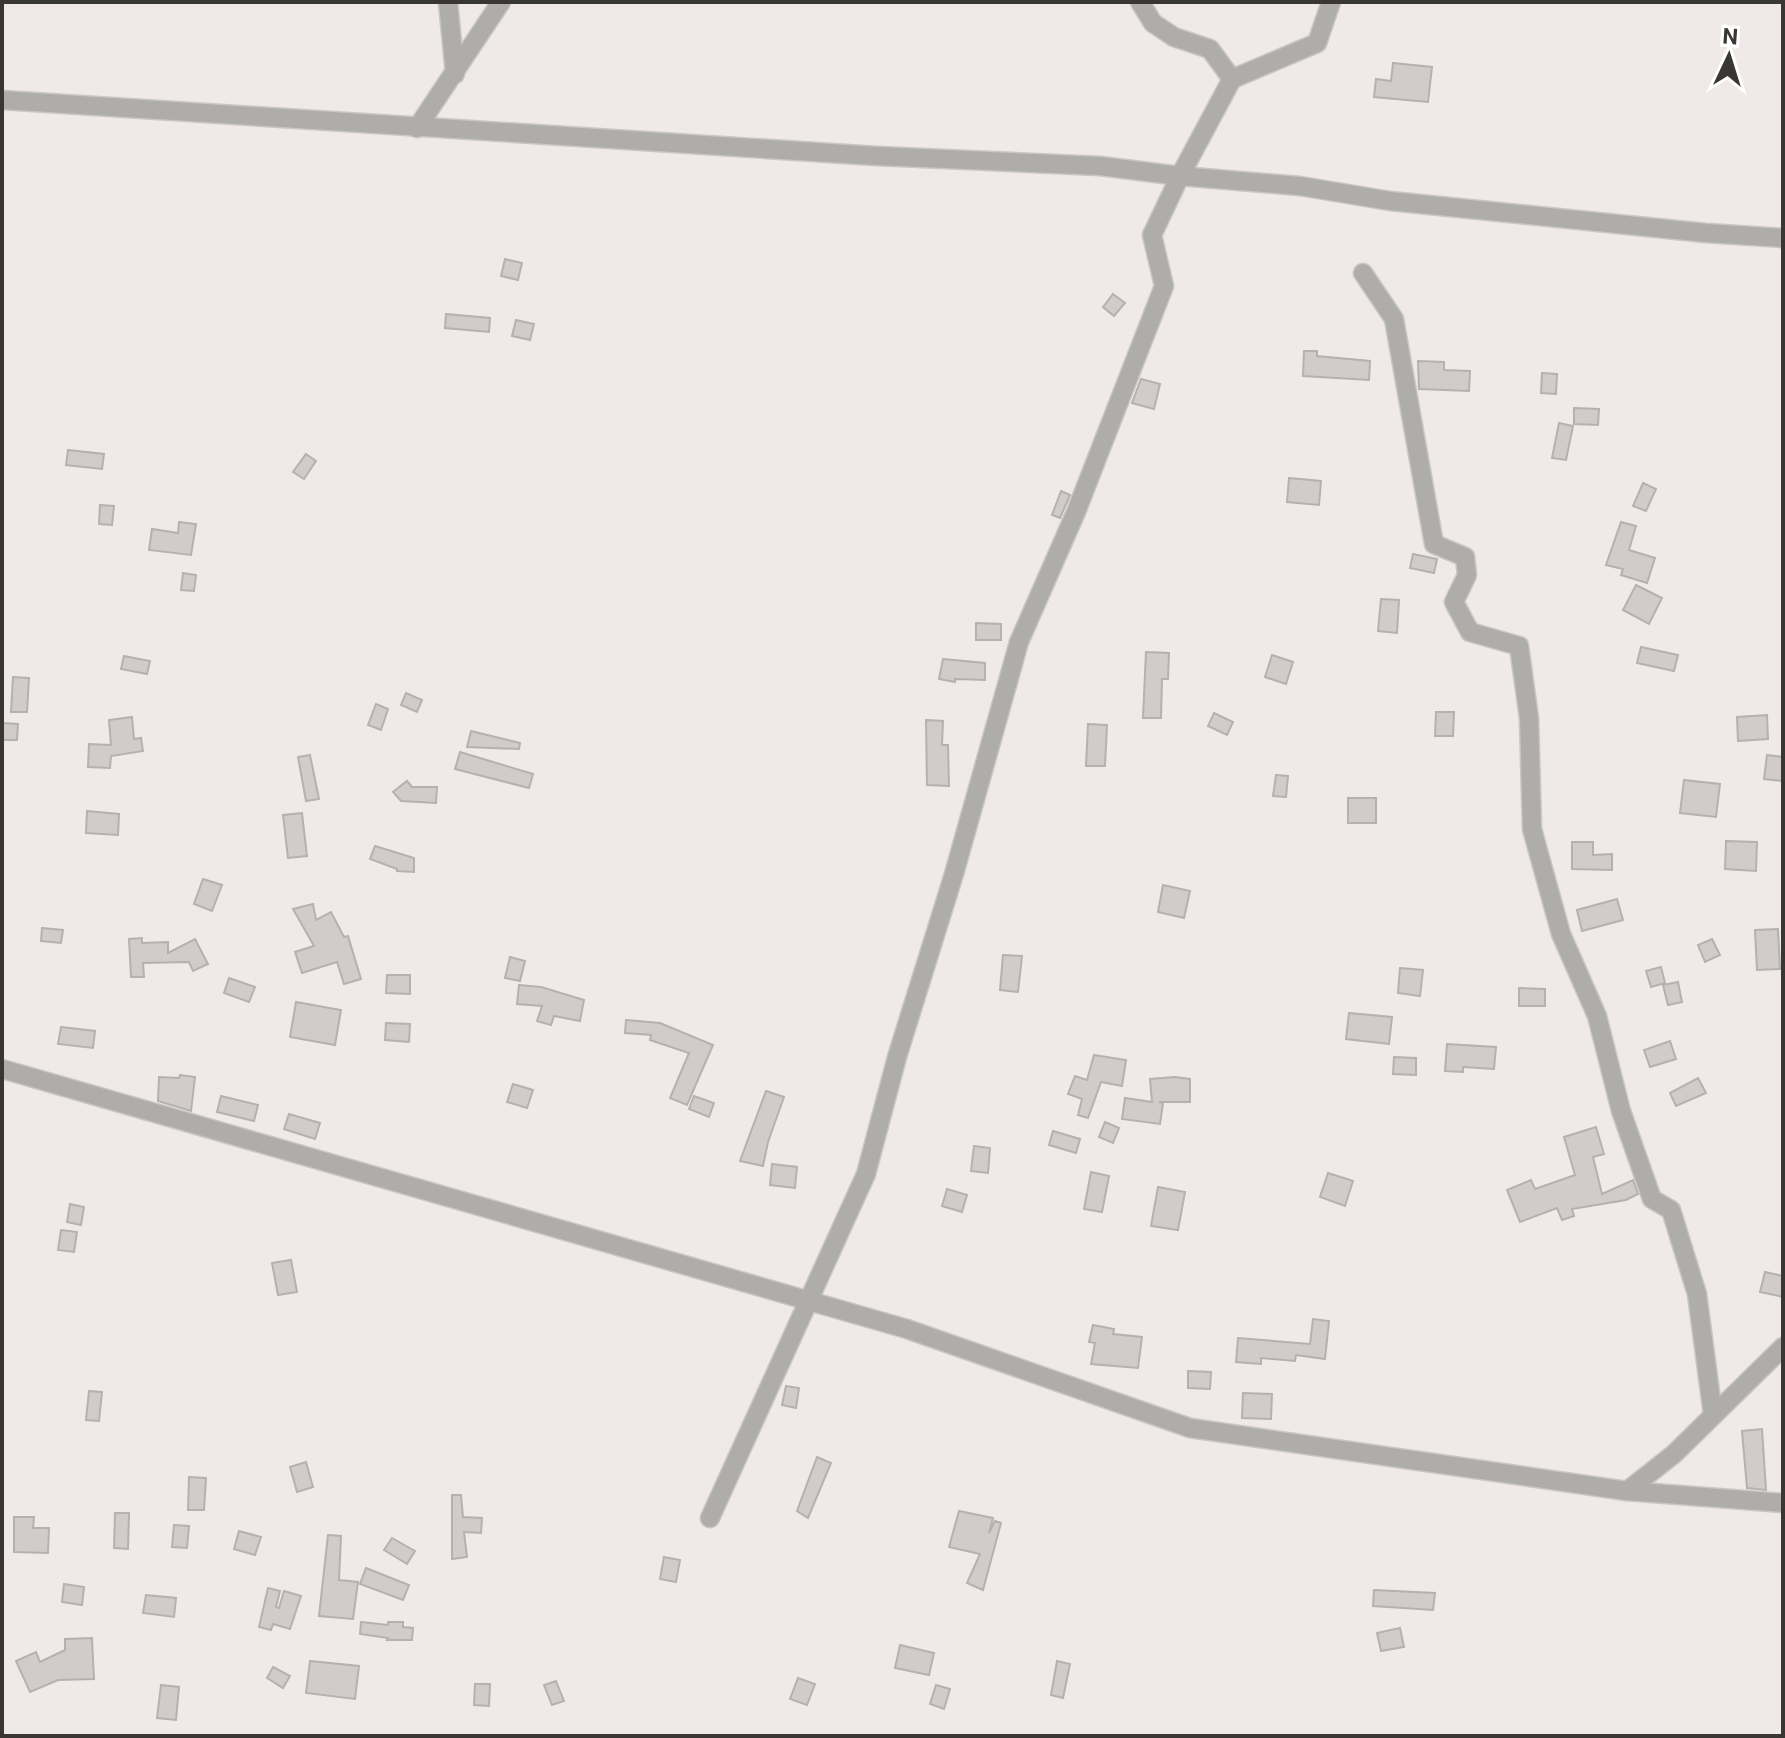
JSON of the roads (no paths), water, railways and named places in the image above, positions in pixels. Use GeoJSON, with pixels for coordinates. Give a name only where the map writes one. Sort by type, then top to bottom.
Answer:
{"type":"FeatureCollection","features":[{"type":"Feature","properties":{"kind":"street"},"geometry":{"type":"LineString","coordinates":[[448,2],[455,74]]}},
{"type":"Feature","properties":{"kind":"street"},"geometry":{"type":"LineString","coordinates":[[417,128],[501,2]]}},
{"type":"Feature","properties":{"kind":"street"},"geometry":{"type":"LineString","coordinates":[[1140,2],[1153,23],[1174,37],[1210,49],[1232,79]]}},
{"type":"Feature","properties":{"kind":"street"},"geometry":{"type":"LineString","coordinates":[[710,1518],[866,1174],[897,1057],[954,874],[1019,642],[1076,512],[1164,286],[1152,235],[1232,79],[1317,43],[1331,2]]}},
{"type":"Feature","properties":{"kind":"street"},"geometry":{"type":"LineString","coordinates":[[2,100],[877,156],[1100,166],[1300,186],[1390,201],[1783,238]]}},
{"type":"Feature","properties":{"kind":"street"},"geometry":{"type":"LineString","coordinates":[[1363,273],[1394,319],[1434,544],[1465,557],[1467,575],[1454,602],[1470,632],[1519,646],[1529,718],[1532,829],[1561,934],[1597,1016],[1621,1111],[1652,1199],[1671,1210],[1697,1294],[1713,1415]]}},
{"type":"Feature","properties":{"kind":"street"},"geometry":{"type":"LineString","coordinates":[[2,1069],[907,1329],[1190,1428],[1627,1491],[1783,1503]]}},
{"type":"Feature","properties":{"kind":"street"},"geometry":{"type":"LineString","coordinates":[[1627,1491],[1674,1454],[1783,1347]]}}]}
